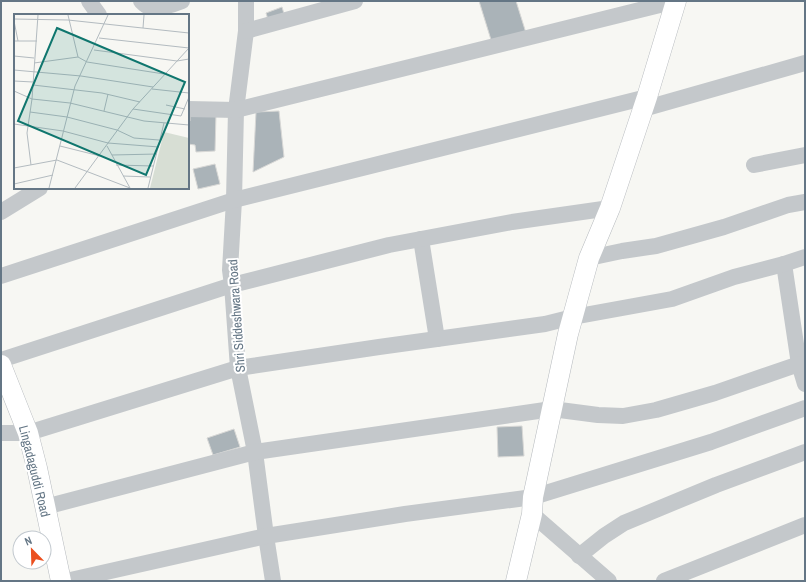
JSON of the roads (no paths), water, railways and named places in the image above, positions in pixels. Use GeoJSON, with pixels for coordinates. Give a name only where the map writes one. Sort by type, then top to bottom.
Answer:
{"type":"FeatureCollection","features":[{"type":"Feature","properties":{"kind":"main road"},"geometry":{"type":"LineString","coordinates":[[516,581],[568,334],[589,258],[610,208],[645,103],[676,1]]}},
{"type":"Feature","properties":{"kind":"main road","name":"Lingadaguddi Road"},"geometry":{"type":"LineString","coordinates":[[1,364],[28,433],[61,581]]}},
{"type":"Feature","properties":{"kind":"street"},"geometry":{"type":"LineString","coordinates":[[89,1],[98,14]]}},
{"type":"Feature","properties":{"kind":"street"},"geometry":{"type":"LineString","coordinates":[[141,1],[148,7],[160,7],[182,1]]}},
{"type":"Feature","properties":{"kind":"street","name":"Shri Siddeshwara Road"},"geometry":{"type":"LineString","coordinates":[[246,1],[246,31],[236,110],[234,200],[230,270],[238,368],[255,452],[273,581]]}},
{"type":"Feature","properties":{"kind":"street"},"geometry":{"type":"LineString","coordinates":[[246,31],[355,1]]}},
{"type":"Feature","properties":{"kind":"street"},"geometry":{"type":"LineString","coordinates":[[189,109],[236,110],[676,1]]}},
{"type":"Feature","properties":{"kind":"street"},"geometry":{"type":"LineString","coordinates":[[1,276],[234,200],[645,103],[805,63]]}},
{"type":"Feature","properties":{"kind":"street"},"geometry":{"type":"LineString","coordinates":[[754,165],[805,155]]}},
{"type":"Feature","properties":{"kind":"street"},"geometry":{"type":"LineString","coordinates":[[1,212],[38,189]]}},
{"type":"Feature","properties":{"kind":"street"},"geometry":{"type":"LineString","coordinates":[[589,258],[656,246],[805,202]]}},
{"type":"Feature","properties":{"kind":"street"},"geometry":{"type":"LineString","coordinates":[[1,360],[232,284],[389,245],[512,222],[610,208]]}},
{"type":"Feature","properties":{"kind":"street"},"geometry":{"type":"LineString","coordinates":[[421,239],[437,339]]}},
{"type":"Feature","properties":{"kind":"street"},"geometry":{"type":"LineString","coordinates":[[1,433],[28,433],[238,368],[545,324],[573,317],[672,299],[805,256]]}},
{"type":"Feature","properties":{"kind":"street"},"geometry":{"type":"LineString","coordinates":[[784,264],[799,364],[805,384]]}},
{"type":"Feature","properties":{"kind":"street"},"geometry":{"type":"LineString","coordinates":[[44,506],[255,452],[552,409],[598,415],[623,416],[649,412],[715,393],[799,364]]}},
{"type":"Feature","properties":{"kind":"street"},"geometry":{"type":"LineString","coordinates":[[66,581],[266,536],[405,514],[532,506],[805,408]]}},
{"type":"Feature","properties":{"kind":"street"},"geometry":{"type":"LineString","coordinates":[[579,556],[604,536],[624,523],[716,485],[805,452]]}},
{"type":"Feature","properties":{"kind":"street"},"geometry":{"type":"LineString","coordinates":[[532,506],[579,556],[609,581]]}},
{"type":"Feature","properties":{"kind":"street"},"geometry":{"type":"LineString","coordinates":[[664,581],[805,525]]}}]}
